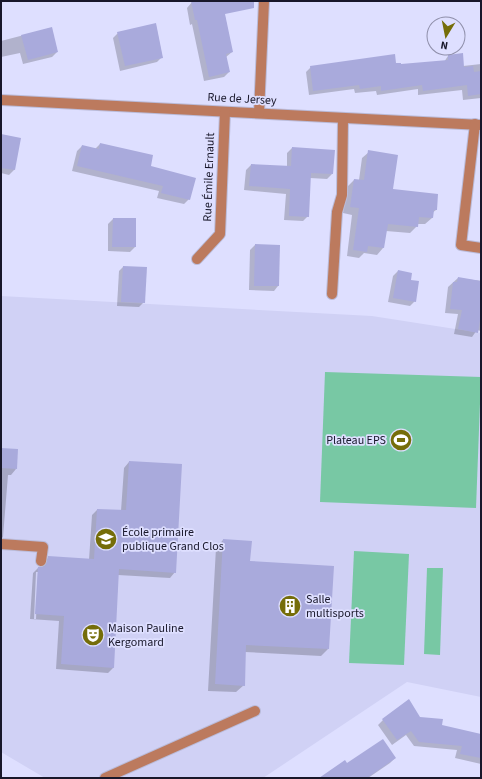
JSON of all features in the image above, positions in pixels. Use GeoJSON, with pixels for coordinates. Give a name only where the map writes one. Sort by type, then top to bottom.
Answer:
{"type":"FeatureCollection","features":[{"type":"Feature","properties":{"kind":"street"},"geometry":{"type":"LineString","coordinates":[[259,113],[264,1]]}},
{"type":"Feature","properties":{"kind":"street","name":"Rue de Jersey"},"geometry":{"type":"LineString","coordinates":[[1,100],[478,124]]}},
{"type":"Feature","properties":{"kind":"street","name":"Rue Émile Ernault"},"geometry":{"type":"LineString","coordinates":[[197,259],[220,234],[225,112]]}},
{"type":"Feature","properties":{"kind":"street"},"geometry":{"type":"LineString","coordinates":[[332,294],[337,212],[342,195],[343,118]]}},
{"type":"Feature","properties":{"kind":"street"},"geometry":{"type":"LineString","coordinates":[[478,124],[461,245],[481,248]]}},
{"type":"Feature","properties":{"kind":"street"},"geometry":{"type":"LineString","coordinates":[[1,544],[43,547],[41,561]]}},
{"type":"Feature","properties":{"kind":"street"},"geometry":{"type":"LineString","coordinates":[[105,778],[255,711]]}},
{"type":"Feature","properties":{"kind":"shaded area"},"geometry":{"type":"Polygon","coordinates":[[[1,296],[372,316],[481,333],[481,697],[407,682],[263,778],[45,778],[1,752],[1,296]]]}},
{"type":"Feature","properties":{"kind":"green space","name":"Plateau EPS"},"geometry":{"type":"Polygon","coordinates":[[[325,372],[481,377],[476,508],[320,502],[325,372]]]}},
{"type":"Feature","properties":{"kind":"green space"},"geometry":{"type":"Polygon","coordinates":[[[354,551],[409,554],[404,665],[349,663],[354,551]]]}},
{"type":"Feature","properties":{"kind":"green space"},"geometry":{"type":"Polygon","coordinates":[[[427,568],[443,568],[440,655],[424,654],[427,568]]]}},
{"type":"Feature","properties":{"kind":"building"},"geometry":{"type":"Polygon","coordinates":[[[191,1],[254,1],[254,8],[225,14],[233,52],[226,54],[230,72],[209,77],[197,20],[195,20],[191,1]]]}},
{"type":"Feature","properties":{"kind":"building"},"geometry":{"type":"Polygon","coordinates":[[[156,23],[163,58],[125,66],[117,32],[156,23]]]}},
{"type":"Feature","properties":{"kind":"building"},"geometry":{"type":"Polygon","coordinates":[[[52,27],[58,52],[28,60],[21,35],[52,27]]]}},
{"type":"Feature","properties":{"kind":"building"},"geometry":{"type":"Polygon","coordinates":[[[395,54],[396,63],[401,64],[448,60],[448,56],[463,56],[464,67],[473,66],[474,72],[481,71],[481,94],[468,96],[467,85],[423,91],[422,85],[381,91],[381,86],[360,89],[359,85],[313,91],[310,66],[395,54]]]}},
{"type":"Feature","properties":{"kind":"building"},"geometry":{"type":"Polygon","coordinates":[[[1,134],[21,138],[15,170],[1,168],[1,134]]]}},
{"type":"Feature","properties":{"kind":"building"},"geometry":{"type":"Polygon","coordinates":[[[100,143],[153,155],[151,166],[196,178],[190,200],[161,193],[163,186],[77,166],[82,145],[99,149],[100,143]]]}},
{"type":"Feature","properties":{"kind":"building"},"geometry":{"type":"Polygon","coordinates":[[[292,147],[335,150],[333,174],[311,173],[309,217],[289,216],[290,189],[249,186],[251,164],[291,166],[292,147]]]}},
{"type":"Feature","properties":{"kind":"building"},"geometry":{"type":"Polygon","coordinates":[[[368,150],[398,155],[393,189],[438,194],[437,210],[434,210],[433,218],[419,217],[418,227],[388,224],[384,248],[368,246],[367,252],[353,250],[359,208],[350,207],[354,179],[364,180],[368,150]]]}},
{"type":"Feature","properties":{"kind":"building"},"geometry":{"type":"Polygon","coordinates":[[[113,218],[136,218],[136,247],[112,247],[113,218]]]}},
{"type":"Feature","properties":{"kind":"building"},"geometry":{"type":"Polygon","coordinates":[[[255,244],[280,245],[279,286],[254,286],[255,244]]]}},
{"type":"Feature","properties":{"kind":"building"},"geometry":{"type":"Polygon","coordinates":[[[123,266],[147,267],[145,303],[121,302],[123,266]]]}},
{"type":"Feature","properties":{"kind":"building"},"geometry":{"type":"Polygon","coordinates":[[[398,270],[412,273],[411,280],[419,281],[416,302],[393,298],[398,270]]]}},
{"type":"Feature","properties":{"kind":"building"},"geometry":{"type":"Polygon","coordinates":[[[458,277],[481,281],[481,314],[478,333],[458,329],[462,310],[450,309],[453,282],[457,282],[458,277]]]}},
{"type":"Feature","properties":{"kind":"building"},"geometry":{"type":"Polygon","coordinates":[[[1,448],[18,449],[17,469],[1,468],[1,448]]]}},
{"type":"Feature","properties":{"kind":"building"},"geometry":{"type":"Polygon","coordinates":[[[129,461],[182,464],[176,573],[119,569],[114,668],[61,664],[64,616],[35,614],[38,567],[43,567],[46,565],[48,556],[94,559],[97,509],[126,510],[129,461]]]}},
{"type":"Feature","properties":{"kind":"building","name":"Salle multisports"},"geometry":{"type":"Polygon","coordinates":[[[223,539],[252,541],[250,561],[334,566],[329,649],[246,645],[245,686],[215,684],[223,539]]]}},
{"type":"Feature","properties":{"kind":"building"},"geometry":{"type":"Polygon","coordinates":[[[409,699],[420,717],[443,719],[442,725],[481,734],[481,758],[460,754],[462,746],[419,742],[411,731],[397,740],[382,719],[409,699]]]}},
{"type":"Feature","properties":{"kind":"building"},"geometry":{"type":"Polygon","coordinates":[[[383,739],[396,758],[367,778],[319,778],[345,760],[347,763],[383,739]]]}},
{"type":"Feature","properties":{"kind":"place","name":"Plateau EPS"},"geometry":{"type":"Point","coordinates":[401,440]}},
{"type":"Feature","properties":{"kind":"place","name":"École primaire publique Grand Clos"},"geometry":{"type":"Point","coordinates":[106,539]}},
{"type":"Feature","properties":{"kind":"place","name":"Salle multisports"},"geometry":{"type":"Point","coordinates":[290,606]}},
{"type":"Feature","properties":{"kind":"place","name":"Maison Pauline Kergomard"},"geometry":{"type":"Point","coordinates":[93,635]}}]}
